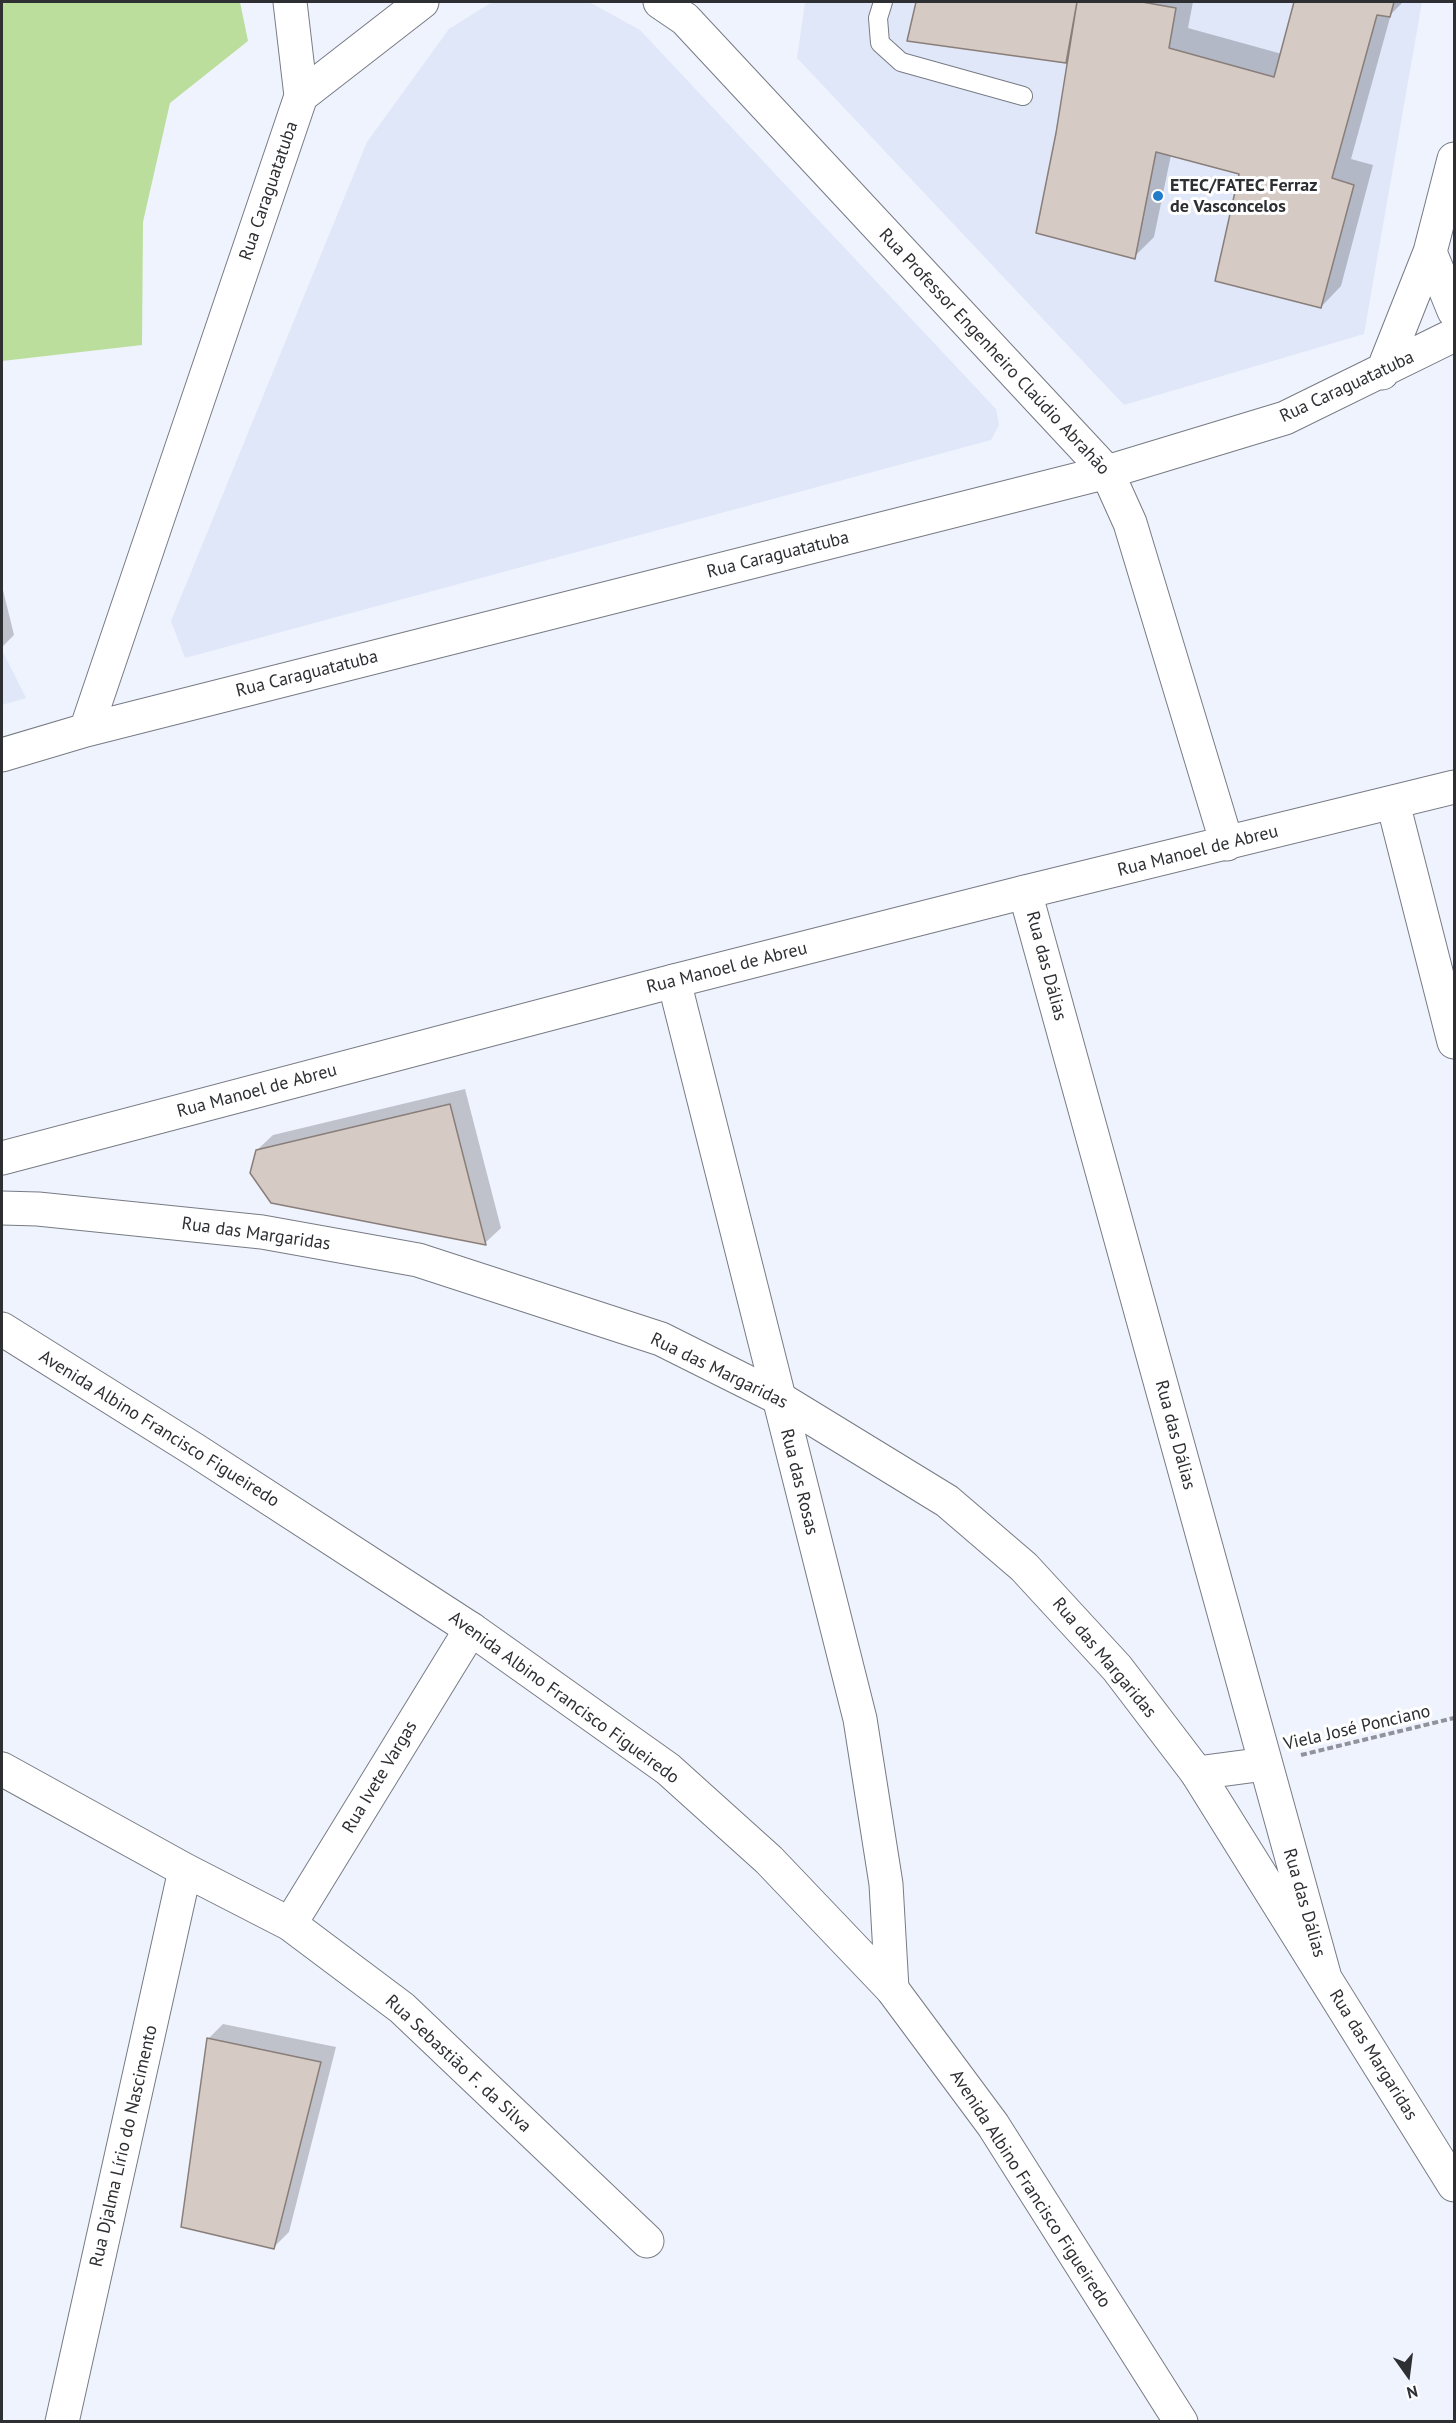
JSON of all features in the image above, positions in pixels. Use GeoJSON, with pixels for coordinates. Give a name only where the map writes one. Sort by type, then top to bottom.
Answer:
{"type":"FeatureCollection","features":[{"type":"Feature","properties":{"kind":"street"},"geometry":{"type":"LineString","coordinates":[[290,2],[301,96]]}},
{"type":"Feature","properties":{"kind":"street"},"geometry":{"type":"LineString","coordinates":[[301,96],[422,2]]}},
{"type":"Feature","properties":{"kind":"street","name":"Rua Professor Engenheiro Claúdio Abrahão"},"geometry":{"type":"LineString","coordinates":[[660,2],[685,19],[1107,472],[1130,523],[1227,844]]}},
{"type":"Feature","properties":{"kind":"street","name":"Rua Caraguatatuba"},"geometry":{"type":"LineString","coordinates":[[86,730],[301,96]]}},
{"type":"Feature","properties":{"kind":"street"},"geometry":{"type":"LineString","coordinates":[[1382,373],[1431,252],[1455,159]]}},
{"type":"Feature","properties":{"kind":"street"},"geometry":{"type":"LineString","coordinates":[[1431,252],[1455,311]]}},
{"type":"Feature","properties":{"kind":"street","name":"Rua Caraguatatuba"},"geometry":{"type":"LineString","coordinates":[[2,755],[86,730],[1107,472],[1285,418],[1382,373],[1455,335]]}},
{"type":"Feature","properties":{"kind":"street","name":"Rua Manoel de Abreu"},"geometry":{"type":"LineString","coordinates":[[2,1158],[674,981],[1025,892],[1455,788]]}},
{"type":"Feature","properties":{"kind":"street"},"geometry":{"type":"LineString","coordinates":[[1393,803],[1455,1042]]}},
{"type":"Feature","properties":{"kind":"street","name":"Rua das Dálias"},"geometry":{"type":"LineString","coordinates":[[1025,892],[1325,1978]]}},
{"type":"Feature","properties":{"kind":"street","name":"Rua das Rosas"},"geometry":{"type":"LineString","coordinates":[[674,981],[860,1719],[886,1884],[892,1989]]}},
{"type":"Feature","properties":{"kind":"street","name":"Rua das Margaridas"},"geometry":{"type":"LineString","coordinates":[[2,1208],[38,1209],[262,1232],[418,1260],[662,1339],[777,1397],[947,1501],[1024,1567],[1117,1668],[1197,1773],[1455,2185]]}},
{"type":"Feature","properties":{"kind":"street","name":"Avenida Albino Francisco Figueiredo"},"geometry":{"type":"LineString","coordinates":[[2,1329],[195,1450],[471,1629],[668,1769],[769,1860],[892,1989],[993,2125],[1181,2421]]}},
{"type":"Feature","properties":{"kind":"street","name":"Rua Ivete Vargas"},"geometry":{"type":"LineString","coordinates":[[290,1924],[471,1629]]}},
{"type":"Feature","properties":{"kind":"street"},"geometry":{"type":"LineString","coordinates":[[1197,1773],[1265,1764]]}},
{"type":"Feature","properties":{"kind":"street","name":"Rua Sebastião F. da Silva"},"geometry":{"type":"LineString","coordinates":[[2,1770],[185,1870],[290,1924],[402,2008],[647,2241]]}},
{"type":"Feature","properties":{"kind":"street","name":"Rua Djalma Lírio do Nascimento"},"geometry":{"type":"LineString","coordinates":[[62,2421],[185,1870]]}},
{"type":"Feature","properties":{"kind":"lane"},"geometry":{"type":"LineString","coordinates":[[883,2],[878,18],[880,43],[901,62],[1023,96]]}},
{"type":"Feature","properties":{"kind":"path","name":"Viela José Ponciano"},"geometry":{"type":"LineString","coordinates":[[1265,1764],[1455,1718]]}},
{"type":"Feature","properties":{"kind":"shaded area"},"geometry":{"type":"Polygon","coordinates":[[[497,2],[589,2],[640,30],[996,409],[999,425],[991,440],[185,658],[171,621],[367,142],[449,29],[489,4],[497,2]]]}},
{"type":"Feature","properties":{"kind":"shaded area","name":"ETEC/FATEC Ferraz de Vasconcelos"},"geometry":{"type":"Polygon","coordinates":[[[805,2],[1422,2],[1364,334],[1124,405],[797,58],[805,2]]]}},
{"type":"Feature","properties":{"kind":"shaded area"},"geometry":{"type":"Polygon","coordinates":[[[2,650],[26,698],[2,705],[2,650]]]}},
{"type":"Feature","properties":{"kind":"green space"},"geometry":{"type":"Polygon","coordinates":[[[2,2],[240,2],[248,41],[170,103],[143,222],[142,345],[2,361],[2,2]]]}},
{"type":"Feature","properties":{"kind":"building"},"geometry":{"type":"Polygon","coordinates":[[[916,2],[1077,2],[1066,63],[907,41],[916,2]]]}},
{"type":"Feature","properties":{"kind":"building"},"geometry":{"type":"Polygon","coordinates":[[[1077,2],[1142,2],[1176,8],[1169,48],[1274,77],[1294,2],[1394,2],[1390,17],[1377,15],[1332,178],[1354,185],[1321,308],[1215,281],[1239,174],[1156,152],[1135,259],[1036,233],[1056,133],[1077,2]]]}},
{"type":"Feature","properties":{"kind":"building"},"geometry":{"type":"Polygon","coordinates":[[[450,1104],[486,1245],[271,1203],[250,1173],[256,1150],[450,1104]]]}},
{"type":"Feature","properties":{"kind":"building"},"geometry":{"type":"Polygon","coordinates":[[[207,2038],[321,2062],[274,2249],[181,2227],[207,2038]]]}},
{"type":"Feature","properties":{"kind":"place","name":"ETEC/FATEC Ferraz de Vasconcelos"},"geometry":{"type":"Point","coordinates":[1158,196]}}]}
